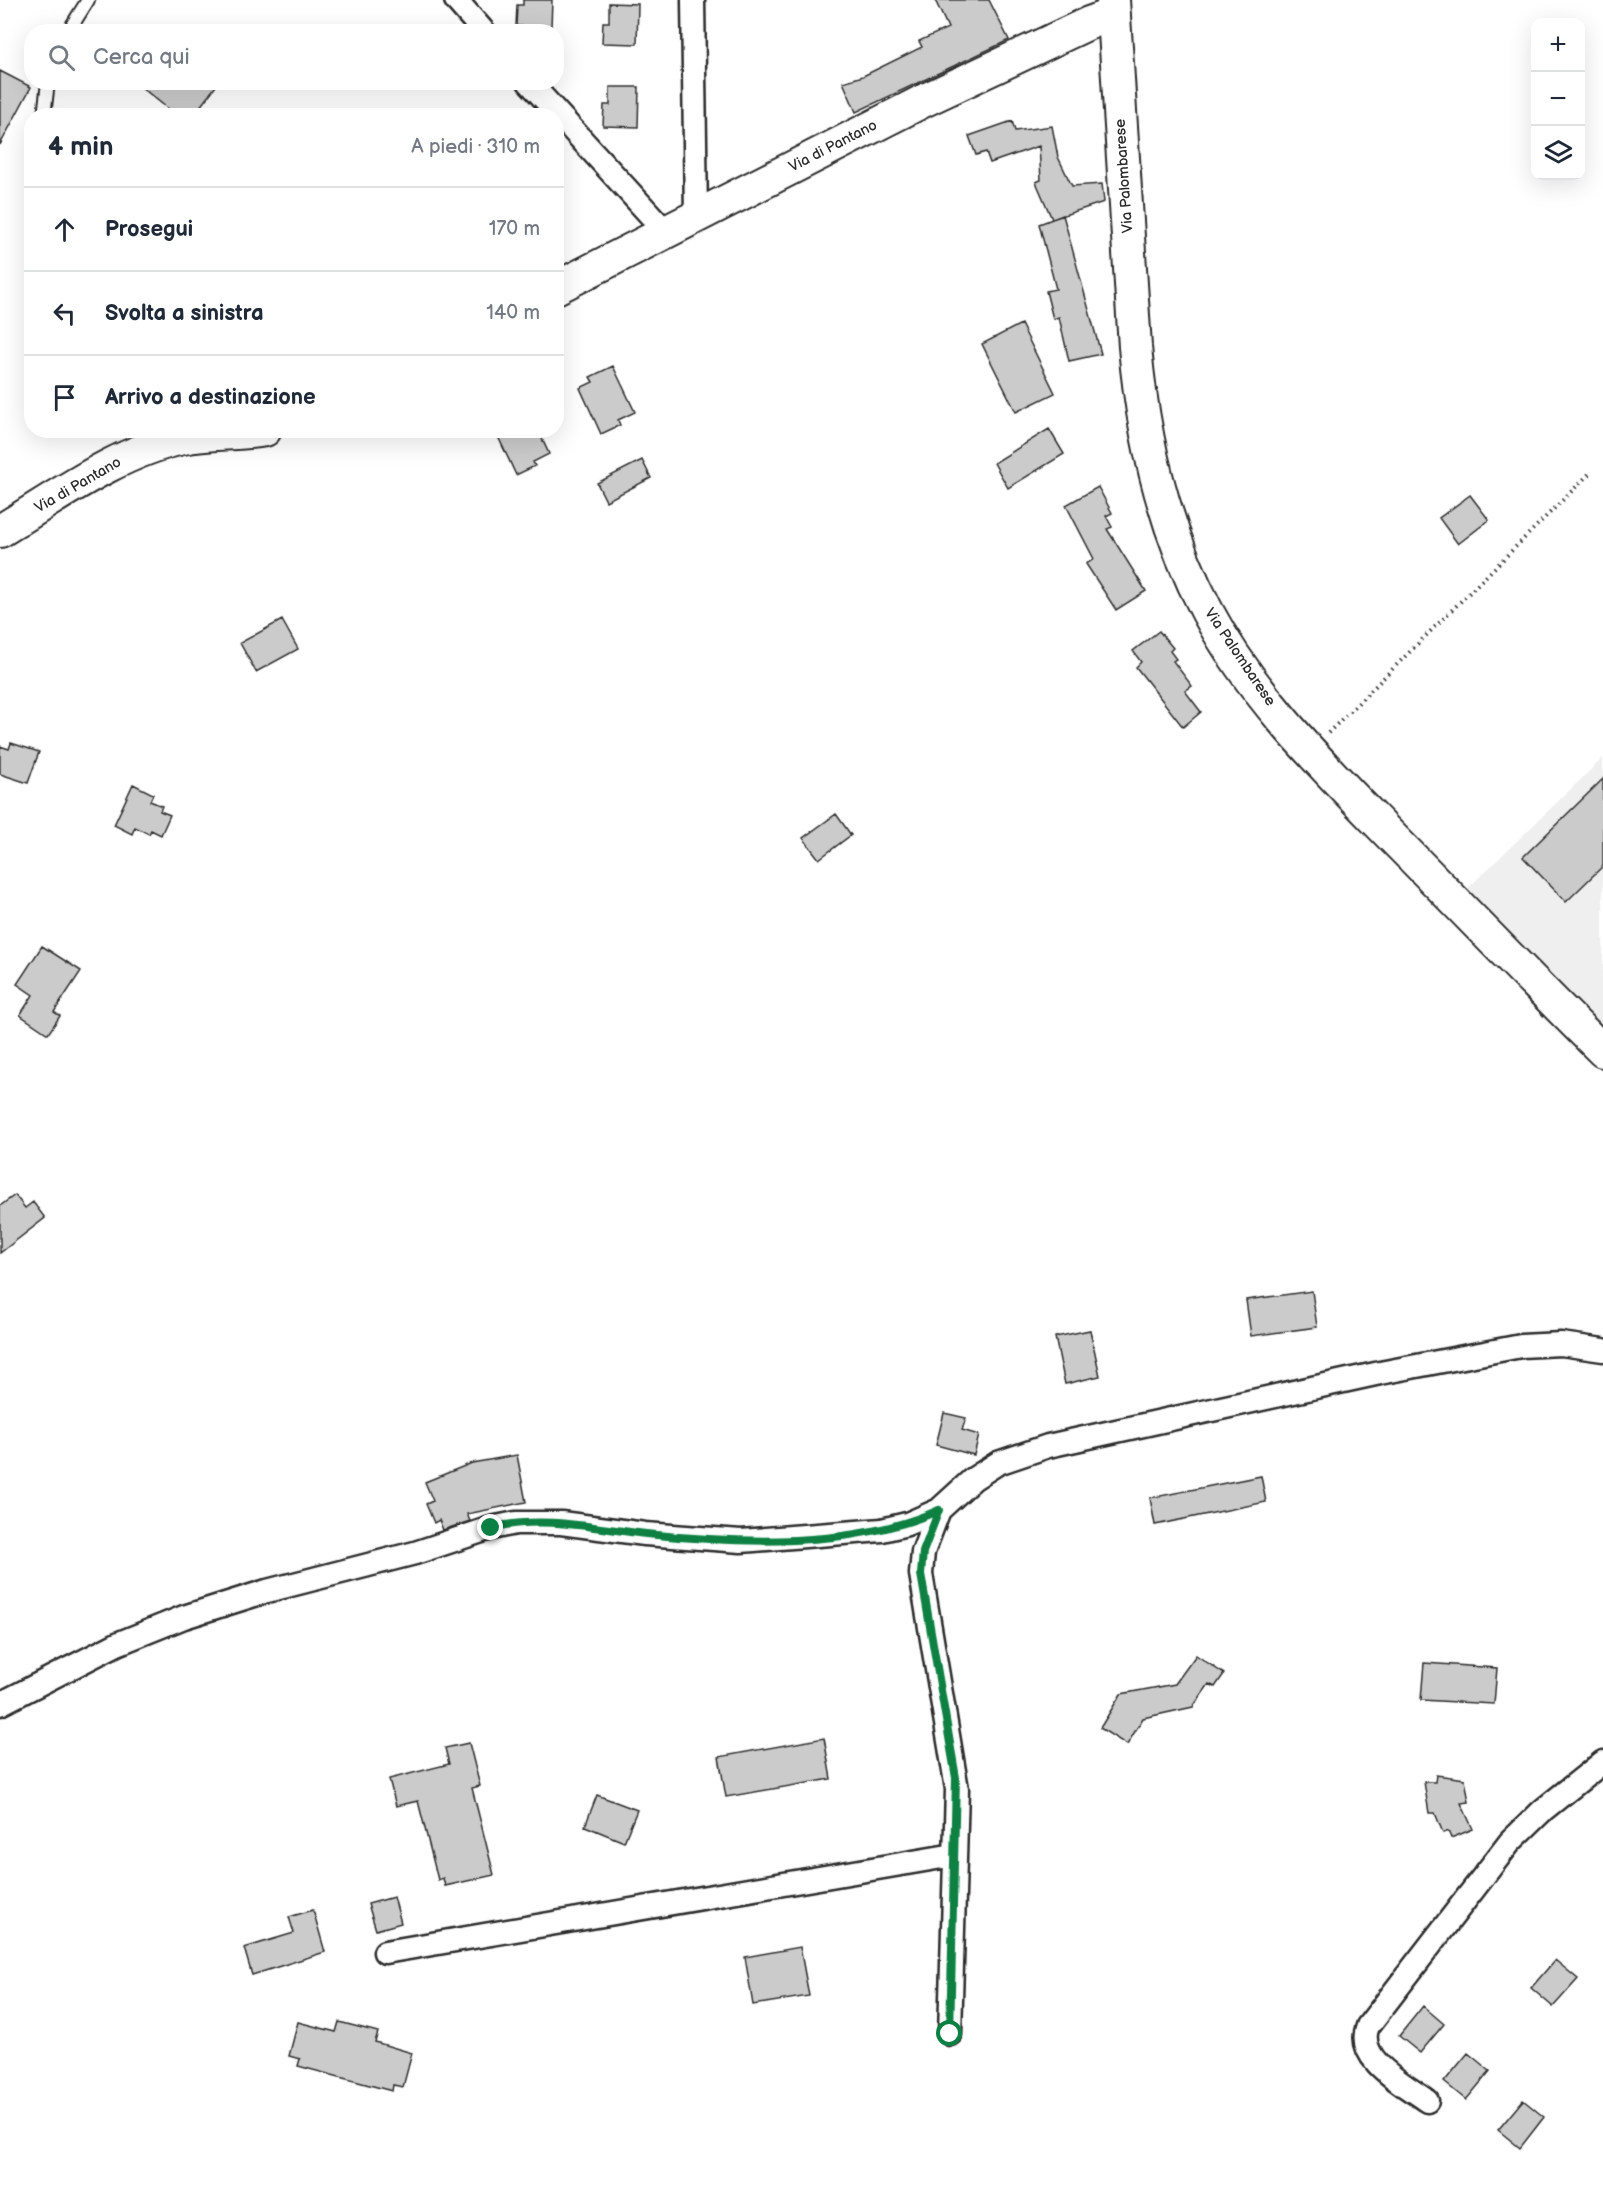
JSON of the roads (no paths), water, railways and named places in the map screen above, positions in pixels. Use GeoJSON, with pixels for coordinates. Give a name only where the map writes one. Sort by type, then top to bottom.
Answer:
{"type":"FeatureCollection","features":[{"type":"Feature","properties":{"kind":"main road","name":"Via di Pantano"},"geometry":{"type":"LineString","coordinates":[[564,284],[943,92],[1095,20],[1113,7]]}},
{"type":"Feature","properties":{"kind":"main road","name":"Via Palombarese"},"geometry":{"type":"LineString","coordinates":[[1113,7],[1137,376],[1147,442],[1158,487],[1180,552],[1208,612],[1250,677],[1310,751],[1603,1051]]}},
{"type":"Feature","properties":{"kind":"main road","name":"Via di Pantano"},"geometry":{"type":"LineString","coordinates":[[0,531],[110,466],[148,448],[185,438]]}},
{"type":"Feature","properties":{"kind":"street"},"geometry":{"type":"LineString","coordinates":[[456,0],[477,24]]}},
{"type":"Feature","properties":{"kind":"street"},"geometry":{"type":"LineString","coordinates":[[693,0],[696,216]]}},
{"type":"Feature","properties":{"kind":"street"},"geometry":{"type":"LineString","coordinates":[[536,90],[553,108]]}},
{"type":"Feature","properties":{"kind":"street"},"geometry":{"type":"LineString","coordinates":[[564,120],[665,231]]}},
{"type":"Feature","properties":{"kind":"street"},"geometry":{"type":"LineString","coordinates":[[0,1704],[117,1644],[184,1617],[251,1595],[415,1553],[507,1525],[561,1523],[645,1534],[762,1541],[882,1530],[907,1524],[939,1510],[990,1467],[1011,1457],[1048,1446],[1380,1373],[1500,1350],[1555,1344],[1603,1350]]}},
{"type":"Feature","properties":{"kind":"street"},"geometry":{"type":"LineString","coordinates":[[939,1510],[923,1552],[921,1574],[956,1778],[950,2034]]}},
{"type":"Feature","properties":{"kind":"street"},"geometry":{"type":"LineString","coordinates":[[1427,2102],[1370,2057],[1364,2042],[1368,2026],[1500,1853],[1543,1810],[1603,1762]]}},
{"type":"Feature","properties":{"kind":"street"},"geometry":{"type":"LineString","coordinates":[[385,1952],[954,1855]]}},
{"type":"Feature","properties":{"kind":"lane"},"geometry":{"type":"LineString","coordinates":[[73,24],[88,0]]}},
{"type":"Feature","properties":{"kind":"lane"},"geometry":{"type":"LineString","coordinates":[[45,108],[47,90]]}}]}
